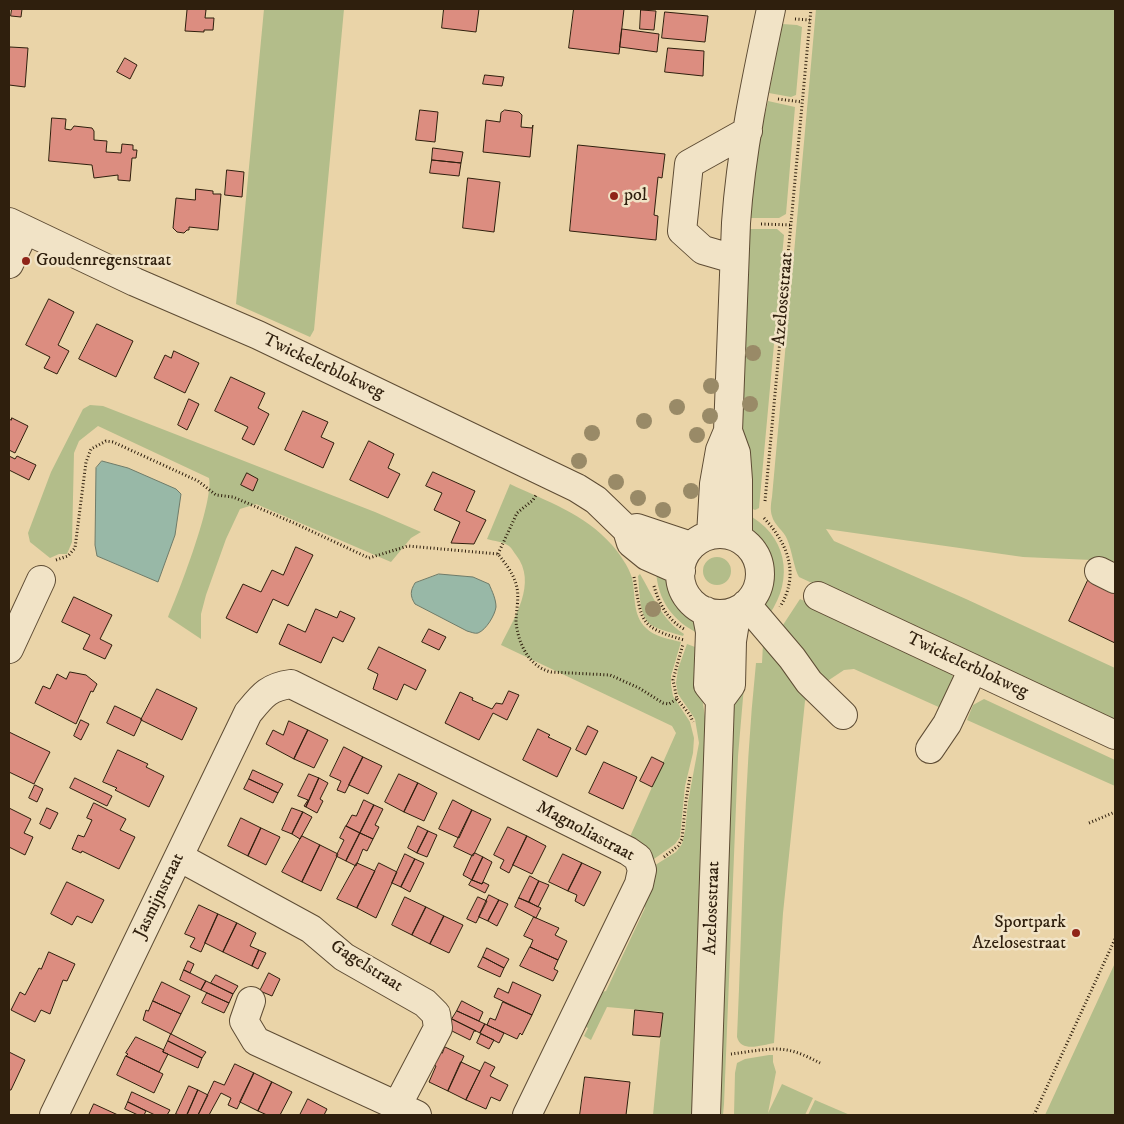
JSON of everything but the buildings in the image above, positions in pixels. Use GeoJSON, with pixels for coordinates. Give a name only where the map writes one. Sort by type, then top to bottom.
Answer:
{"type":"FeatureCollection","features":[{"type":"Feature","properties":{"kind":"street"},"geometry":{"type":"LineString","coordinates":[[694,551],[719,533],[730,534],[738,538],[750,546],[757,556],[760,567],[760,579],[757,590],[742,607],[718,614],[706,611],[696,605],[688,597],[680,577],[694,551],[714,484],[720,450],[728,432],[738,189],[771,9]]}},
{"type":"Feature","properties":{"kind":"street"},"geometry":{"type":"LineString","coordinates":[[734,259],[703,250],[682,231],[689,164],[748,131]]}},
{"type":"Feature","properties":{"kind":"street"},"geometry":{"type":"LineString","coordinates":[[9,264],[17,226]]}},
{"type":"Feature","properties":{"kind":"street","name":"Twickelerblokweg"},"geometry":{"type":"LineString","coordinates":[[17,226],[135,282],[258,335],[577,488],[596,500],[627,530],[631,543],[648,556],[694,551]]}},
{"type":"Feature","properties":{"kind":"street"},"geometry":{"type":"LineString","coordinates":[[728,432],[736,453],[738,538]]}},
{"type":"Feature","properties":{"kind":"street"},"geometry":{"type":"LineString","coordinates":[[9,649],[41,580]]}},
{"type":"Feature","properties":{"kind":"street","name":"Twickelerblokweg"},"geometry":{"type":"LineString","coordinates":[[818,596],[1115,735]]}},
{"type":"Feature","properties":{"kind":"street"},"geometry":{"type":"LineString","coordinates":[[742,607],[792,658],[809,682],[843,715]]}},
{"type":"Feature","properties":{"kind":"street","name":"Azelosestraat"},"geometry":{"type":"LineString","coordinates":[[706,1115],[720,700],[731,685],[732,641],[742,607]]}},
{"type":"Feature","properties":{"kind":"street"},"geometry":{"type":"LineString","coordinates":[[706,611],[710,626],[708,685],[720,700]]}},
{"type":"Feature","properties":{"kind":"street"},"geometry":{"type":"LineString","coordinates":[[930,749],[947,724],[973,669]]}},
{"type":"Feature","properties":{"kind":"street","name":"Magnoliastraat"},"geometry":{"type":"LineString","coordinates":[[277,686],[291,684],[628,851],[638,858],[642,870],[639,884],[527,1115]]}},
{"type":"Feature","properties":{"kind":"street","name":"Jasmijnstraat"},"geometry":{"type":"LineString","coordinates":[[54,1115],[248,713],[263,695],[277,686]]}},
{"type":"Feature","properties":{"kind":"street","name":"Gagelstraat"},"geometry":{"type":"LineString","coordinates":[[179,857],[311,929],[344,957],[425,1003],[436,1014],[438,1028],[407,1110],[256,1041],[244,1021],[251,1001]]}},
{"type":"Feature","properties":{"kind":"path","name":"Azelosestraat"},"geometry":{"type":"LineString","coordinates":[[765,508],[811,9]]}},
{"type":"Feature","properties":{"kind":"path"},"geometry":{"type":"LineString","coordinates":[[41,580],[51,563],[68,556],[75,548],[88,456],[91,448],[106,441],[113,442],[198,481],[216,495],[232,497],[369,558],[408,546],[498,554],[506,564],[516,584],[518,596],[516,621],[518,637],[524,650],[536,666],[551,672],[610,675],[639,688],[663,704],[669,704],[677,698]]}},
{"type":"Feature","properties":{"kind":"path"},"geometry":{"type":"LineString","coordinates":[[498,554],[517,513],[537,493]]}},
{"type":"Feature","properties":{"kind":"path"},"geometry":{"type":"LineString","coordinates":[[762,515],[782,540],[787,554],[790,581]]}},
{"type":"Feature","properties":{"kind":"path"},"geometry":{"type":"LineString","coordinates":[[691,641],[684,640],[675,670],[674,688],[677,698],[690,715],[694,726]]}},
{"type":"Feature","properties":{"kind":"path"},"geometry":{"type":"LineString","coordinates":[[642,870],[671,852],[682,839],[686,800],[692,769]]}},
{"type":"Feature","properties":{"kind":"path"},"geometry":{"type":"LineString","coordinates":[[1089,824],[1115,812]]}},
{"type":"Feature","properties":{"kind":"path"},"geometry":{"type":"LineString","coordinates":[[1034,1115],[1115,939]]}},
{"type":"Feature","properties":{"kind":"path"},"geometry":{"type":"LineString","coordinates":[[731,1054],[786,1050],[801,1054],[820,1063]]}},
{"type":"Feature","properties":{"kind":"green space"},"geometry":{"type":"Polygon","coordinates":[[[264,9],[344,9],[314,330],[310,337],[236,304],[264,9]]]}},
{"type":"Feature","properties":{"kind":"green space"},"geometry":{"type":"Polygon","coordinates":[[[816,9],[1115,9],[1115,561],[1023,557],[826,529],[834,541],[966,599],[1115,668],[1115,723],[799,577],[787,539],[773,519],[771,504],[816,9]]]}},
{"type":"Feature","properties":{"kind":"green space"},"geometry":{"type":"Polygon","coordinates":[[[782,24],[802,27],[796,95],[791,97],[769,93],[782,24]]]}},
{"type":"Feature","properties":{"kind":"green space"},"geometry":{"type":"Polygon","coordinates":[[[768,101],[795,107],[786,214],[779,218],[747,218],[753,163],[768,101]]]}},
{"type":"Feature","properties":{"kind":"green space"},"geometry":{"type":"Polygon","coordinates":[[[746,229],[777,229],[784,235],[759,508],[755,510],[746,506],[740,434],[746,229]]]}},
{"type":"Feature","properties":{"kind":"green space"},"geometry":{"type":"Polygon","coordinates":[[[90,405],[103,406],[375,512],[421,532],[411,538],[391,562],[256,504],[240,509],[226,539],[206,595],[201,614],[201,639],[168,617],[201,525],[209,490],[209,478],[98,426],[79,441],[74,453],[72,542],[67,554],[59,554],[50,558],[30,542],[28,533],[51,472],[83,409],[90,405]]]}},
{"type":"Feature","properties":{"kind":"green space"},"geometry":{"type":"Polygon","coordinates":[[[510,484],[564,509],[601,534],[618,552],[629,569],[636,611],[642,623],[653,634],[681,642],[671,676],[671,685],[673,696],[690,722],[694,738],[693,753],[685,786],[680,837],[675,844],[647,864],[629,839],[676,733],[672,726],[501,645],[522,600],[525,577],[522,566],[509,546],[487,539],[510,484]]]}},
{"type":"Feature","properties":{"kind":"green space"},"geometry":{"type":"Polygon","coordinates":[[[745,513],[759,522],[770,533],[778,545],[782,558],[784,572],[782,586],[777,601],[769,615],[765,602],[769,574],[768,562],[751,533],[745,513]]]}},
{"type":"Feature","properties":{"kind":"green space"},"geometry":{"type":"Polygon","coordinates":[[[717,557],[727,561],[731,571],[727,581],[717,585],[707,581],[703,571],[707,561],[717,557]]]}},
{"type":"Feature","properties":{"kind":"green space"},"geometry":{"type":"Polygon","coordinates":[[[656,569],[665,575],[671,583],[681,601],[694,618],[700,634],[682,623],[668,609],[659,591],[656,569]]]}},
{"type":"Feature","properties":{"kind":"green space"},"geometry":{"type":"Polygon","coordinates":[[[640,574],[664,615],[684,634],[683,636],[660,629],[648,622],[642,611],[638,576],[640,574]]]}},
{"type":"Feature","properties":{"kind":"green space"},"geometry":{"type":"Polygon","coordinates":[[[800,599],[949,668],[954,679],[943,709],[854,669],[844,670],[823,684],[781,628],[800,599]]]}},
{"type":"Feature","properties":{"kind":"green space"},"geometry":{"type":"Polygon","coordinates":[[[687,644],[695,647],[694,661],[700,662],[701,690],[706,724],[696,1115],[653,1115],[663,1012],[607,1007],[591,1040],[584,1036],[588,1028],[582,1025],[598,993],[606,991],[645,908],[642,899],[649,869],[676,852],[682,844],[699,743],[695,719],[678,694],[676,683],[678,669],[687,644]]]}},
{"type":"Feature","properties":{"kind":"green space"},"geometry":{"type":"Polygon","coordinates":[[[763,644],[808,697],[805,701],[783,913],[774,1043],[752,1047],[743,1045],[737,1037],[748,756],[756,663],[762,663],[763,644]]]}},
{"type":"Feature","properties":{"kind":"green space"},"geometry":{"type":"Polygon","coordinates":[[[739,662],[746,663],[738,756],[724,1104],[723,1115],[716,1115],[732,715],[736,700],[739,662]]]}},
{"type":"Feature","properties":{"kind":"green space"},"geometry":{"type":"Polygon","coordinates":[[[984,699],[1115,760],[1115,786],[967,720],[973,705],[984,699]]]}},
{"type":"Feature","properties":{"kind":"green space"},"geometry":{"type":"Polygon","coordinates":[[[1115,963],[1115,1115],[1045,1115],[1115,963]]]}},
{"type":"Feature","properties":{"kind":"green space"},"geometry":{"type":"Polygon","coordinates":[[[773,1055],[776,1072],[768,1113],[782,1084],[813,1098],[805,1115],[734,1115],[737,1063],[745,1059],[773,1055]]]}},
{"type":"Feature","properties":{"kind":"green space"},"geometry":{"type":"Polygon","coordinates":[[[815,1100],[850,1115],[808,1115],[815,1100]]]}},
{"type":"Feature","properties":{"kind":"shaded area"},"geometry":{"type":"Polygon","coordinates":[[[102,461],[128,468],[176,489],[181,494],[175,535],[158,582],[97,556],[95,545],[96,468],[102,461]]]}},
{"type":"Feature","properties":{"kind":"shaded area"},"geometry":{"type":"Polygon","coordinates":[[[439,574],[473,577],[489,584],[495,598],[496,607],[490,622],[484,629],[478,633],[467,631],[415,604],[411,594],[415,583],[439,574]]]}},
{"type":"Feature","properties":{"kind":"place","name":"pol"},"geometry":{"type":"Point","coordinates":[614,196]}},
{"type":"Feature","properties":{"kind":"place","name":"Goudenregenstraat"},"geometry":{"type":"Point","coordinates":[26,261]}},
{"type":"Feature","properties":{"kind":"place","name":"Sportpark Azelosestraat"},"geometry":{"type":"Point","coordinates":[1076,933]}}]}
